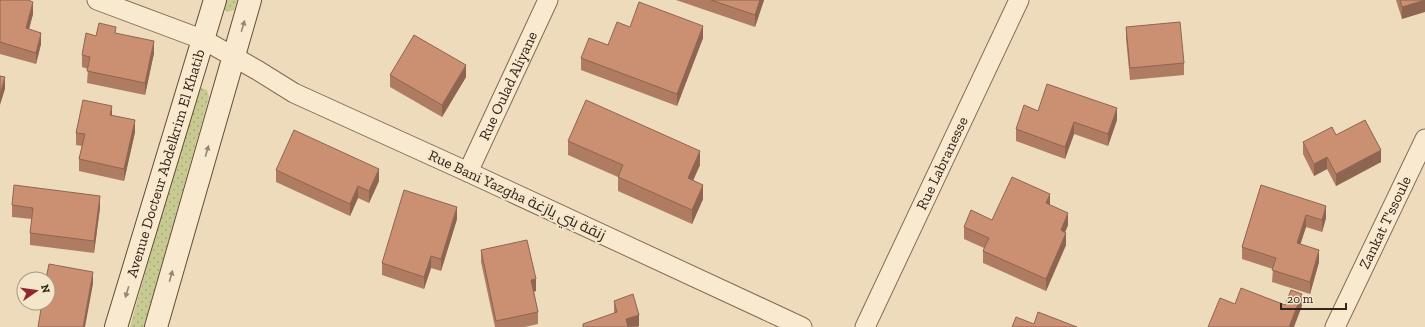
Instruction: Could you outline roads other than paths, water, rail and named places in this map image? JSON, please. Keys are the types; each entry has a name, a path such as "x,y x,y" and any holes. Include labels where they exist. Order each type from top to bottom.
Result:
{"main road":[{"name":"Avenue Docteur Abdelkrim El Khatib","path":"116,327 215,0"},
{"path":"156,327 250,0"}],"street":[{"name":"Rue Bani Yazgha زنقة بني يازغة","path":"97,0 204,40 294,93 802,327"},
{"name":"Rue Oulad Aliyane","path":"468,172 548,0"},
{"name":"Rue Labranesse","path":"865,327 1019,0"},
{"name":"Zankat T'ssoule","path":"1335,327 1425,139"}]}
